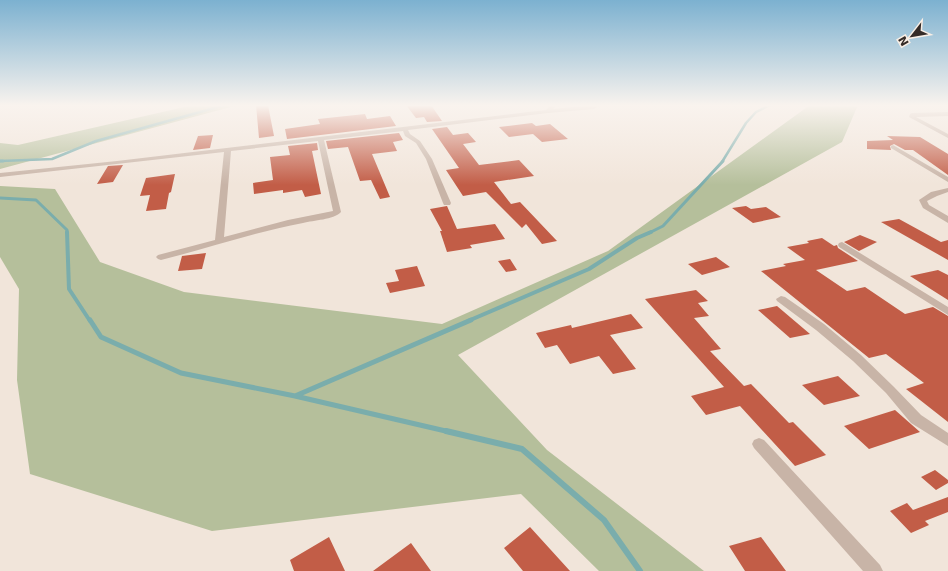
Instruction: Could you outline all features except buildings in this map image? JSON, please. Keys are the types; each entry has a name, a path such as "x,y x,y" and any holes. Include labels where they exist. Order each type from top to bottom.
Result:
{"street":[{"path":"0,174 117,163 383,132"},
{"path":"406,132 407,135 418,142 429,159 447,203"},
{"path":"161,257 288,223 330,215 337,212 321,139"},
{"path":"893,147 948,180"},
{"path":"220,242 228,150"},
{"path":"948,190 934,194 923,200 926,206 948,220"},
{"path":"842,245 948,312"},
{"path":"781,299 820,327 858,358 916,419 948,440"},
{"path":"759,444 874,571"}],"green space":[{"path":"76,132 139,132 0,169 0,143 18,145"},
{"path":"773,132 846,132 842,142 458,355 547,450 704,571 599,571 521,494 212,531 30,474 17,380 19,289 0,257 0,186 55,189 100,262 184,292 442,324 608,251"}],"waterway":[{"path":"3,161 0,161 52,159 96,141 130,132"},
{"path":"722,162 741,132"},
{"path":"651,232 663,226 723,161"},
{"path":"0,198 36,200 67,230 67,232"},
{"path":"67,232 69,289 90,321"},
{"path":"468,321 589,269 637,238 651,232"},
{"path":"90,320 101,337 181,373 295,396"},
{"path":"295,396 471,320"},
{"path":"295,396 450,432"},
{"path":"446,431 522,449 604,520 640,571"}]}
